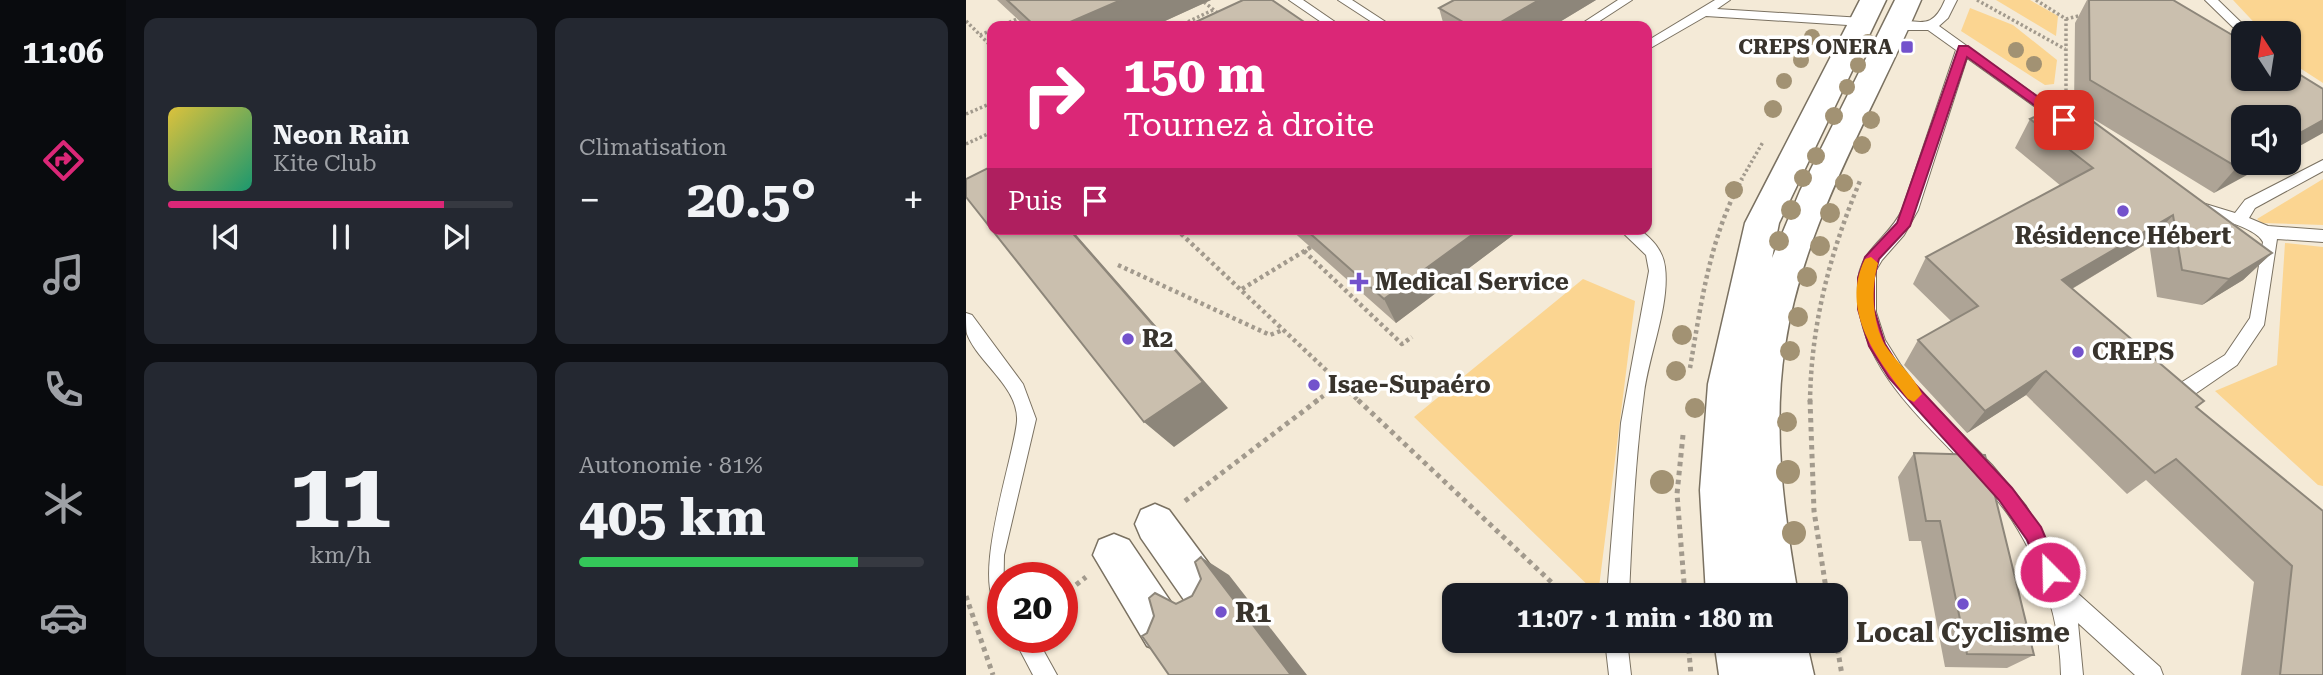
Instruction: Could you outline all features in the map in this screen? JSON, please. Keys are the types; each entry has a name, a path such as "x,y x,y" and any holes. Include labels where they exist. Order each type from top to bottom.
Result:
{"street":[{"path":"1729,583 1722,490 1728,384 1762,223 1778,188 1895,15"},
{"path":"1772,583 1762,513 1760,400 1773,312 1804,220 1895,15"},
{"path":"1156,524 1206,595"},
{"path":"1114,555 1163,630"},
{"path":"1740,653 1744,675"},
{"path":"1784,653 1789,675"}],"lane":[{"path":"1295,0 1327,21"},
{"path":"1344,0 1378,21"},
{"path":"1592,21 1626,0"},
{"path":"1652,43 1724,0"},
{"path":"1701,12 1945,18 1951,0"},
{"path":"2211,0 2233,21"},
{"path":"1895,15 1964,49 2075,128"},
{"path":"1964,49 1903,226 1872,257 1866,278 1866,309 1877,346 1894,373 2005,494 2034,534 2058,590 2073,662 2072,675"},
{"path":"2239,220 2249,204 2323,165"},
{"path":"2188,202 2209,213 2239,220 2266,232 2323,236"},
{"path":"2198,413 2178,396 2231,360 2258,320 2271,242 2266,232"},
{"path":"1619,583 1624,478 1639,365 1656,283 1656,259 1635,235"},
{"path":"966,320 1017,390 1027,419 994,562"},
{"path":"2058,590 2152,675"},
{"path":"1033,653 1046,675"},
{"path":"1617,653 1620,675"}],"path":[{"path":"1977,0 2066,50"},
{"path":"2036,0 2066,19 2093,11"},
{"path":"1204,2 1228,21"},
{"path":"1190,21 1213,10"},
{"path":"1012,21 1025,16"},
{"path":"2060,102 2066,98 2066,19"},
{"path":"966,21 987,42"},
{"path":"980,35 987,32"},
{"path":"2066,36 2075,39"},
{"path":"966,114 987,105"},
{"path":"966,144 987,134"},
{"path":"1184,235 1338,385 1552,583"},
{"path":"1242,289 1311,247"},
{"path":"1304,251 1402,344 1412,337"},
{"path":"1118,265 1270,335 1283,330"},
{"path":"1156,524 1338,385"},
{"path":"1078,583 1114,555"},
{"path":"966,596 993,675"},
{"path":"1689,653 1691,675"},
{"path":"1838,653 1842,675"}],"shaded area":[{"path":"1996,0 2030,0 2058,16 2056,36"},
{"path":"2233,0 2323,0 2323,83 2301,69 2301,21 2253,21"},
{"path":"1970,8 2013,25 2057,60 2054,84 2045,85 1961,31"},
{"path":"2323,179 2323,225 2262,223 2257,219"},
{"path":"2285,243 2323,247 2323,486 2318,485 2215,391 2277,365"},
{"path":"1583,279 1635,301 1600,583 1586,583 1414,417"}],"building":[{"path":"1007,0 1121,0 1073,21 1030,21"},
{"path":"1243,0 1272,0 1303,21 1198,21"},
{"path":"1454,0 1539,0 1503,21 1461,21 1439,8"},
{"path":"2089,0 2173,0 2231,34 2231,91 2301,91 2301,75 2323,89 2323,120 2301,132 2301,105 2231,105 2231,163 2090,80"},
{"path":"2061,105 2091,126 2091,120 2272,253 2229,279 2182,270 2173,215 2062,280 2204,401 2196,407 2323,511 2323,675 2280,675 2292,566 2176,459 2155,473 2046,371 1985,411 1918,340 1978,306 1926,257 2093,168 2030,119"},
{"name":"R2","path":"987,168 987,224 966,197 966,179"},
{"name":"R2","path":"996,235 1074,235 1203,382 1144,422"},
{"path":"1312,235 1472,235 1384,299"},
{"path":"1914,453 1985,455 2034,655 1967,654 1940,521 1926,521"},
{"name":"R1","path":"1201,557 1291,675 1169,675 1142,636 1147,633 1154,616 1149,598 1155,593 1176,604 1192,596 1201,579 1195,562"}],"slow traffic":[{"path":"1871,263 1866,278 1866,309 1877,346 1894,373 1914,394"}],"place":[{"name":"CREPS ONERA","path":"1907,47"},
{"name":"Résidence Hébert","path":"2123,211"},
{"name":"Medical Service","path":"1359,282"},
{"name":"R2","path":"1128,339"},
{"name":"CREPS","path":"2078,352"},
{"name":"Isae-Supaéro","path":"1314,385"},
{"name":"Local Cyclisme","path":"1963,604"},
{"name":"R1","path":"1221,612"}],"route":[{"path":"2050,572 2034,534 2005,494 1894,373 1877,346 1866,309 1866,278 1872,257 1903,226 1964,49 2064,120"}]}
